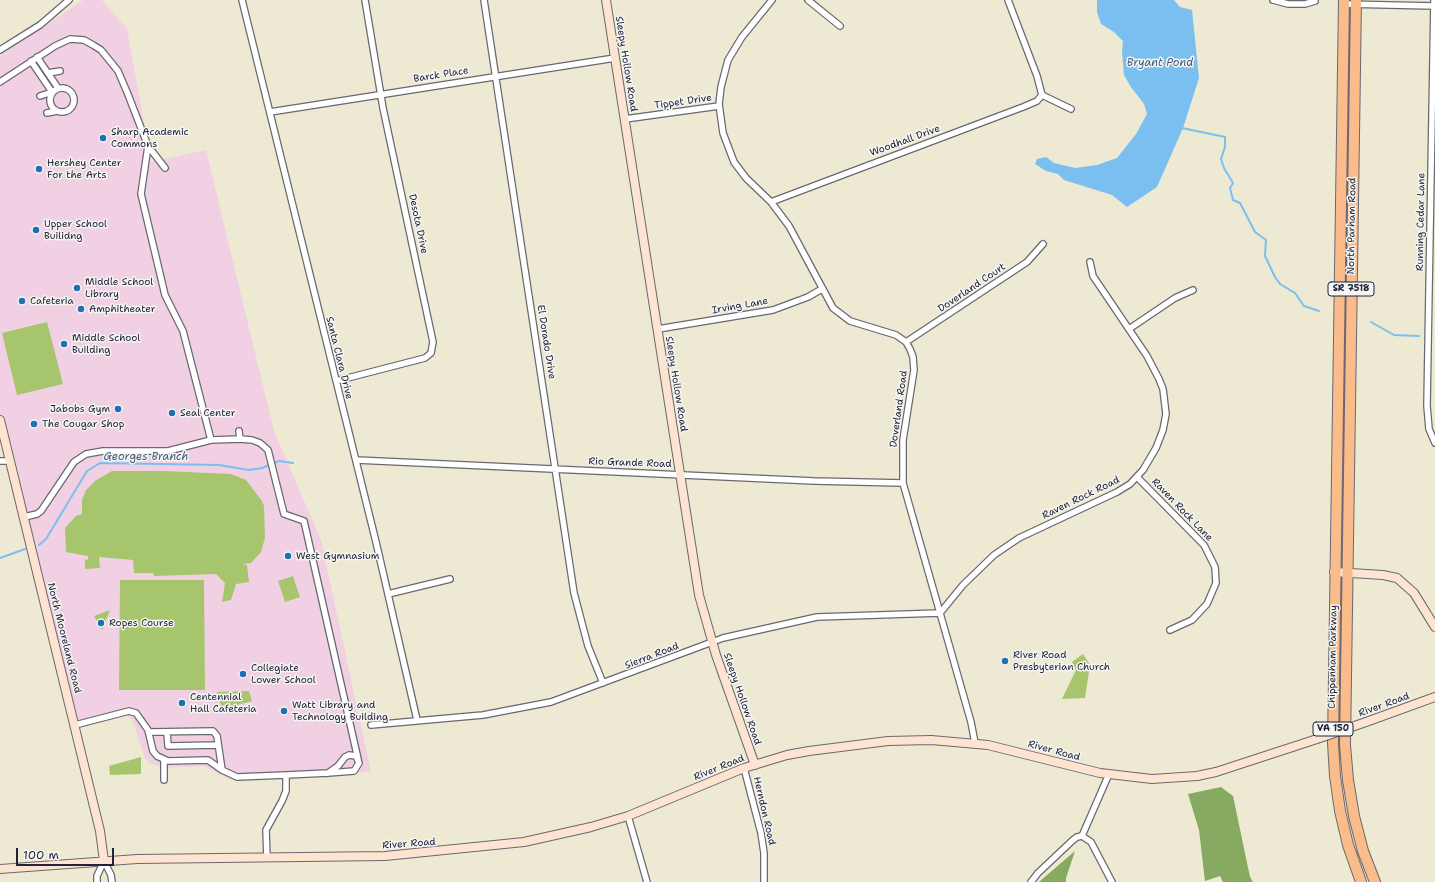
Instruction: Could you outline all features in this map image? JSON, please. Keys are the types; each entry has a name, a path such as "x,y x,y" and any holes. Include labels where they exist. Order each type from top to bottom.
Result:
{"highway":[{"name":"North Parham Road","path":"1334,572 1344,2"},
{"name":"North Parham Road","path":"1347,573 1356,2"},
{"name":"Chippenham Parkway","path":"1334,572 1332,720 1334,770 1342,822 1362,882"},
{"name":"Chippenham Parkway","path":"1347,573 1346,769 1356,828 1375,882"}],"main road":[{"name":"Sleepy Hollow Road","path":"606,0 699,595 712,642 755,765"},
{"name":"North Mooreland Road","path":"0,420 100,831 104,861"},
{"path":"1334,572 1383,574 1401,581 1414,593 1435,627"},
{"name":"River Road","path":"0,869 104,861 385,856 485,847 557,836 628,816 744,768 755,765 809,751 888,741 931,740 975,743 1025,753 1109,774 1152,779 1197,776 1242,765 1435,697"}],"street":[{"path":"0,50 40,25 69,0"},
{"name":"Santa Clara Drive","path":"242,0 356,460 417,720"},
{"name":"Desota Drive","path":"336,381 420,359 428,355 433,347 432,331 380,94 365,0"},
{"name":"El Dorado Drive","path":"484,0 579,614 588,646 603,683"},
{"path":"772,0 731,52 724,70 719,106 723,133 732,158 746,178 771,202 789,226 833,308 844,318 890,333 906,342"},
{"path":"808,0 840,26"},
{"path":"1008,0 1037,76 1042,95 1072,110"},
{"path":"1273,0 1288,4 1305,4 1315,1"},
{"path":"1344,2 1434,4"},
{"name":"Running Cedar Lane","path":"1434,4 1433,249 1427,419 1431,437 1435,443"},
{"path":"0,82 63,41 70,39 88,42 101,50 112,63 121,78 148,146 165,168"},
{"path":"38,57 58,88"},
{"name":"Barck Place","path":"270,112 615,58"},
{"path":"32,61 52,92 50,103 57,111"},
{"path":"48,73 60,71"},
{"path":"40,96 52,92 58,88 68,89 73,95 74,102 68,110 47,113"},
{"name":"Woodhall Drive","path":"771,202 1023,107 1037,101 1042,95"},
{"name":"Tippet Drive","path":"625,120 719,106"},
{"path":"148,146 141,194 165,295 183,331 210,440"},
{"name":"Doverland Court","path":"906,342 1027,262 1043,244"},
{"name":"Raven Rock Road","path":"940,613 980,567 1004,548 1036,529 1117,492 1137,477 1149,462 1160,437 1166,407 1159,379 1129,329 1093,276 1090,262"},
{"name":"Irving Lane","path":"658,328 773,310 808,297 822,289"},
{"path":"1129,329 1175,298 1192,290"},
{"name":"Doverland Road","path":"906,342 913,357 914,366 903,440 903,483 975,743"},
{"path":"223,431 224,438"},
{"path":"240,431 240,439"},
{"path":"24,517 41,511 74,462 86,454 103,451 168,451 210,440 224,438 252,440 260,443 268,450 284,514 304,521 359,763 354,771 237,777 222,770 208,760 164,760 153,751 149,732 136,713 129,711 75,725"},
{"name":"Rio Grande Road","path":"356,460 903,483"},
{"path":"0,461 10,461"},
{"name":"Raven Rock Lane","path":"1137,477 1204,545 1212,557 1216,573 1213,592 1202,610 1187,622 1170,630"},
{"path":"388,594 450,579"},
{"name":"Sierra Road","path":"371,725 483,715 533,706 566,698 712,642 778,625 817,617 940,613"},
{"path":"149,732 213,731 217,736 222,770"},
{"path":"167,732 168,746 218,745"},
{"path":"328,773 338,766 345,757 356,756 359,763"},
{"path":"164,760 164,780"},
{"name":"Herndon Road","path":"744,768 761,833 764,853 764,882"},
{"path":"1031,882 1038,873 1072,840 1082,836 1109,774"},
{"path":"267,858 266,830 286,791 286,775"},
{"path":"628,816 647,882"},
{"path":"1082,836 1091,842 1112,882"},
{"path":"97,882 97,876 104,861"},
{"path":"104,861 111,875 112,882"}],"shaded area":[{"path":"83,0 102,0 127,29 151,162 206,150 274,431 321,540 371,772 231,780 203,766 163,768 149,763 145,758 132,720 126,715 75,728 0,416 0,56"}],"green space":[{"path":"47,322 63,384 17,395 2,333"},
{"path":"112,471 164,471 231,474 246,480 262,501 264,506 265,538 261,552 251,563 242,564 247,565 249,582 236,584 231,600 222,602 225,583 216,574 154,576 153,573 134,573 133,560 99,557 100,568 85,569 85,559 88,560 88,556 66,552 65,528 76,516 82,514 82,500 86,490 95,481"},
{"path":"293,576 300,597 285,602 278,581"},
{"path":"120,580 204,580 205,690 119,690"},
{"name":"Ropes Course","path":"110,610 102,630 94,616"},
{"path":"1083,654 1090,665 1085,698 1062,699 1076,670 1072,662"},
{"path":"249,691 252,701 222,709 217,692"},
{"path":"141,757 141,774 110,775 109,766"},
{"path":"1221,787 1233,796 1250,877 1253,882 1223,882 1220,876 1205,881 1199,830 1188,794"},
{"path":"1075,851 1066,882 1039,882"}],"water":[{"name":"Bryant Pond","path":"1097,0 1174,0 1180,7 1192,10 1199,78 1183,128 1157,187 1127,207 1112,195 1064,180 1058,174 1046,171 1035,164 1037,159 1046,157 1054,163 1075,168 1097,165 1117,158 1136,134 1147,114 1144,104 1124,75 1122,51 1123,41 1114,32 1101,24 1097,12"}],"waterway":[{"path":"1182,128 1225,137 1225,147 1221,159 1224,168 1233,183 1230,188 1233,200 1240,203 1255,232 1266,240 1265,256 1280,284 1295,293 1304,306 1319,311"},
{"path":"1371,322 1394,335 1419,336"},
{"name":"Georges Branch","path":"39,545 46,539 87,471 100,463 219,465 249,470 262,468 279,461 293,463"},
{"name":"Georges Branch","path":"0,558 25,549"}],"place":[{"name":"Sharp Academic Commons","path":"103,138"},
{"name":"Hershey Center For the Arts","path":"39,169"},
{"name":"Upper School Builidng","path":"36,230"},
{"name":"Middle School Library","path":"77,288"},
{"name":"Cafeteria","path":"22,301"},
{"name":"Amphitheater","path":"81,309"},
{"name":"Middle School Building","path":"64,344"},
{"name":"Jabobs Gym","path":"118,409"},
{"name":"Seal Center","path":"172,413"},
{"name":"The Cougar Shop","path":"34,424"},
{"name":"West Gymnasium","path":"288,556"},
{"name":"Ropes Course","path":"101,623"},
{"name":"River Road Presbyterian Church","path":"1005,661"},
{"name":"Collegiate Lower School","path":"243,674"},
{"name":"Centennial Hall Cafeteria","path":"182,703"},
{"name":"Watt Library and Technology Building","path":"284,711"}]}
